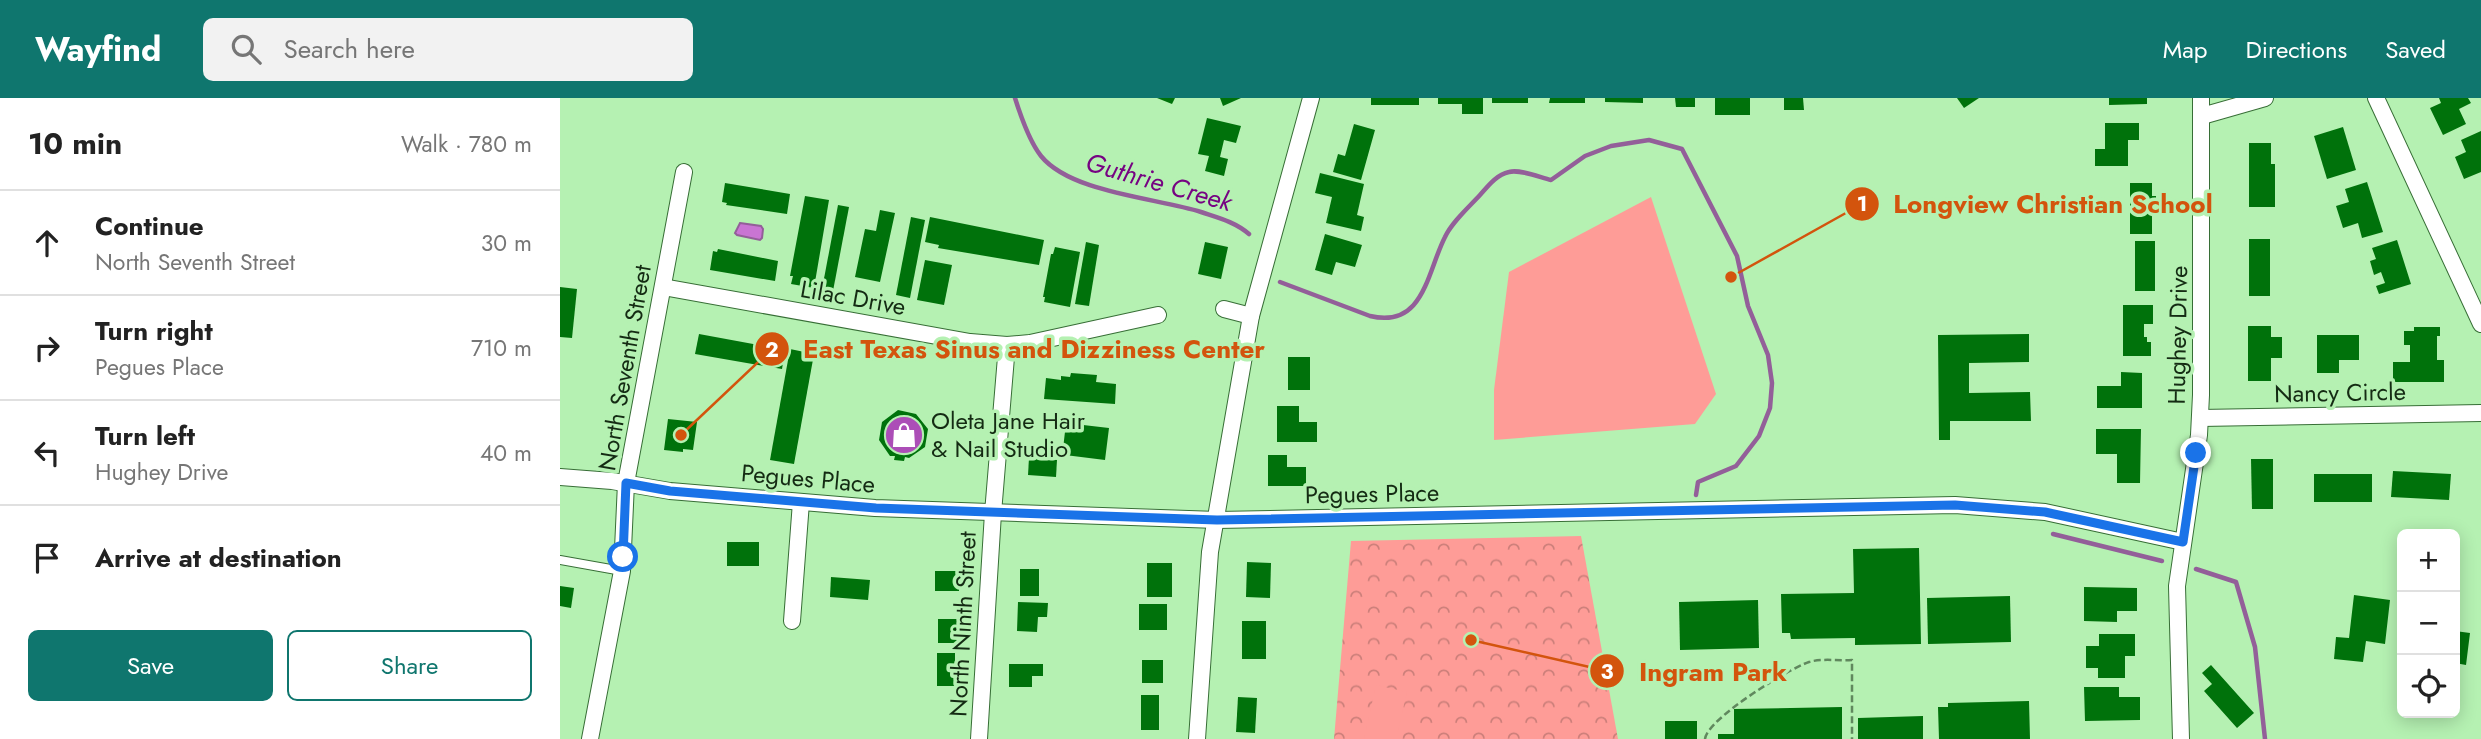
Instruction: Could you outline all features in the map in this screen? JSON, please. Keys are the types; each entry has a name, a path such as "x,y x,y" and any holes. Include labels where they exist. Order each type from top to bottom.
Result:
{"street":[{"path":"1197,739 1210,552 1251,316 1311,98"},
{"name":"Hughey Drive","path":"2180,739 2177,594 2200,418 2201,98"},
{"path":"2202,116 2265,98"},
{"path":"2376,98 2481,324"},
{"name":"North Seventh Street","path":"590,739 622,571 626,483 684,172"},
{"name":"Lilac Drive","path":"663,287 970,342 1007,345 1030,344 1158,314"},
{"path":"1224,309 1251,316"},
{"name":"North Ninth Street","path":"979,739 1007,345"},
{"name":"Nancy Circle","path":"2200,418 2481,413"},
{"name":"Pegues Place","path":"560,477 626,483 670,491 876,508 1217,520 1944,504 2045,512 2183,542"},
{"path":"792,621 801,502"}],"lane":[{"path":"560,560 622,571"}],"path":[{"path":"1705,739 1711,726 1741,701 1800,666 1815,661 1852,660 1852,739"}],"green space":[{"path":"1651,197 1716,394 1695,424 1494,440 1494,390 1509,272"},
{"path":"1581,536 1618,739 1334,739 1351,541"},
{"path":"1376,685 1407,692 1396,739 1364,739"}],"shaded area":[{"path":"740,223 761,226 762,238 760,240 737,235 735,233"}],"building":[{"path":"1157,98 1175,98 1172,104"},
{"path":"1220,98 1241,98 1223,106"},
{"path":"1371,98 1419,98 1419,105 1371,105"},
{"path":"1438,98 1483,98 1483,114 1462,114 1462,104 1438,104"},
{"path":"1492,98 1528,98 1528,103 1492,103"},
{"path":"1550,98 1585,98 1585,103 1549,103"},
{"path":"1605,98 1643,98 1643,103 1605,102"},
{"path":"1675,98 1695,98 1695,107 1676,107"},
{"path":"1715,98 1750,98 1750,115 1715,115"},
{"path":"1784,98 1803,98 1804,110 1784,110"},
{"path":"1957,98 1979,98 1964,108"},
{"path":"2109,98 2147,98 2147,104 2109,105"},
{"path":"2439,98 2468,98 2471,103 2459,109 2466,124 2443,135 2430,108 2441,103"},
{"path":"1207,118 1241,126 1236,143 1224,140 1220,157 1228,159 1224,176 1205,171 1209,156 1198,154"},
{"path":"2105,123 2139,123 2139,140 2128,140 2128,166 2095,166 2095,149 2105,149"},
{"path":"1354,124 1375,130 1361,180 1333,172 1338,154 1345,156"},
{"path":"2343,127 2356,170 2327,179 2314,136"},
{"path":"2481,131 2481,172 2464,179 2455,157 2466,152 2461,140"},
{"path":"2249,143 2271,143 2271,164 2275,164 2275,207 2249,207"},
{"path":"1320,173 1364,184 1357,215 1364,217 1361,231 1326,223 1332,197 1315,193"},
{"path":"2367,182 2383,232 2362,238 2358,223 2343,228 2336,206 2349,202 2345,189"},
{"path":"725,183 790,194 787,214 726,205 727,203 722,202"},
{"path":"2130,183 2152,183 2156,209 2152,209 2152,234 2130,234"},
{"path":"805,196 829,200 814,288 791,284 793,276 790,276"},
{"path":"838,205 849,207 833,291 822,289"},
{"path":"880,210 895,213 880,282 855,277 865,229 876,231"},
{"path":"911,217 925,220 910,298 896,295"},
{"path":"930,217 1044,240 1039,265 938,248 939,245 925,242"},
{"path":"1325,234 1362,245 1355,267 1336,262 1332,275 1315,270"},
{"path":"2249,239 2270,239 2270,296 2249,296"},
{"path":"2397,240 2411,284 2379,294 2376,286 2385,283 2381,272 2374,275 2370,261 2376,259 2372,248"},
{"path":"2135,241 2155,241 2155,291 2135,291"},
{"path":"1086,242 1099,245 1089,306 1075,304"},
{"path":"1205,242 1228,247 1221,279 1198,274"},
{"path":"1055,247 1080,252 1070,307 1044,302 1051,254"},
{"path":"718,249 778,261 775,281 710,270 713,251 717,252"},
{"path":"925,260 952,265 944,305 917,300"},
{"path":"560,287 577,289 572,338 560,337"},
{"path":"2123,305 2153,305 2153,324 2144,324 2144,337 2147,337 2147,342 2151,342 2151,356 2123,356"},
{"path":"2248,326 2271,326 2271,337 2282,337 2282,358 2271,358 2271,381 2248,381"},
{"path":"2414,327 2440,327 2440,336 2437,336 2437,360 2444,360 2444,382 2393,382 2393,362 2410,362 2410,345 2404,345 2404,331 2414,331"},
{"path":"699,334 785,350 782,369 695,354"},
{"path":"2029,334 2029,362 1969,363 1969,393 2030,392 2031,421 1950,421 1950,440 1939,440 1938,335"},
{"path":"2317,335 2359,335 2359,360 2339,360 2339,373 2317,373"},
{"path":"790,349 814,354 794,464 770,460"},
{"path":"1288,357 1310,357 1310,390 1288,390"},
{"path":"2121,372 2142,373 2142,408 2097,408 2097,386 2121,386"},
{"path":"1071,373 1097,375 1096,382 1116,384 1115,404 1044,399 1046,378 1061,380 1061,376 1070,377"},
{"path":"1277,406 1299,406 1299,422 1317,422 1317,442 1277,442"},
{"name":"Oleta Jane Hair & Nail Studio","path":"898,410 916,414 928,429 925,447 909,458 905,457 904,461 894,460 895,456 890,456 879,440 882,422"},
{"path":"668,419 697,422 693,450 664,450"},
{"path":"1066,423 1109,428 1105,460 1065,455 1063,449"},
{"path":"2096,429 2141,429 2140,483 2117,483 2117,454 2096,454"},
{"path":"1268,455 1287,455 1287,467 1306,467 1306,486 1268,486"},
{"path":"1029,458 1057,460 1056,477 1028,475"},
{"path":"2251,459 2273,459 2273,509 2252,509"},
{"path":"2393,471 2451,474 2449,500 2391,497"},
{"path":"2314,474 2372,474 2372,502 2314,502"},
{"path":"727,542 759,542 759,566 727,566"},
{"path":"1919,548 1921,644 1855,645 1855,638 1791,639 1790,633 1782,633 1781,594 1854,593 1853,549"},
{"path":"1247,562 1271,563 1270,598 1246,597"},
{"path":"1147,563 1172,563 1172,597 1147,597"},
{"path":"1020,569 1039,569 1039,596 1020,596"},
{"path":"935,571 959,571 959,591 935,591"},
{"path":"831,577 870,580 868,600 830,597"},
{"path":"560,586 574,588 571,608 560,606"},
{"path":"2084,587 2137,588 2137,611 2117,611 2117,622 2084,621"},
{"path":"2354,595 2390,600 2385,644 2366,641 2363,662 2334,659 2336,637 2349,638"},
{"path":"2010,596 2011,642 1928,644 1927,598"},
{"path":"1758,600 1759,648 1680,650 1679,602"},
{"path":"1018,602 1048,603 1047,617 1038,617 1037,632 1017,631"},
{"path":"1139,604 1167,604 1167,630 1139,630"},
{"path":"938,619 958,619 958,643 938,643"},
{"path":"1242,621 1266,621 1266,659 1242,659"},
{"path":"2460,632 2470,633 2466,665 2460,664"},
{"path":"2099,634 2135,634 2135,656 2125,656 2125,678 2098,678 2098,668 2086,668 2086,646 2099,646"},
{"path":"937,653 955,653 955,686 937,686"},
{"path":"1142,660 1163,660 1163,683 1142,683"},
{"path":"1009,664 1043,664 1043,676 1032,676 1032,687 1009,687"},
{"path":"2211,665 2254,713 2237,728 2204,691 2212,684 2202,673"},
{"path":"2084,687 2119,687 2119,697 2140,697 2140,720 2085,721"},
{"path":"1141,695 1159,695 1159,730 1141,730"},
{"path":"1238,697 1257,698 1255,733 1236,732"},
{"path":"2029,701 2030,739 1939,739 1938,707 1948,707 1948,703"},
{"path":"1842,707 1842,739 1718,739 1718,734 1734,734 1734,709"},
{"path":"1923,716 1923,739 1858,739 1858,718"},
{"path":"1665,721 1697,721 1697,739 1665,739"}],"waterway":[{"name":"Guthrie Creek","path":"1015,98 1023,121 1041,156 1072,178 1116,193 1214,216 1249,234"},
{"path":"1280,282 1370,316 1388,318 1402,314 1413,306 1421,294 1452,226 1500,176 1519,172 1551,180 1585,156 1611,146 1649,140 1682,149 1737,256 1748,306 1768,355 1772,383 1770,408 1759,436 1736,466 1698,482 1696,495"},
{"path":"2053,534 2162,561"},
{"path":"2196,569 2236,582 2255,647 2265,739"}],"place":[{"name":"Longview Christian School","path":"1731,277"},
{"name":"East Texas Sinus and Dizziness Center","path":"681,435"},
{"name":"Oleta Jane Hair & Nail Studio","path":"904,435"},
{"name":"Ingram Park","path":"1471,640"}],"route":[{"path":"623,557 626,483 670,491 876,508 1217,520 1955,505 2045,512 2183,542 2196,453"}]}
